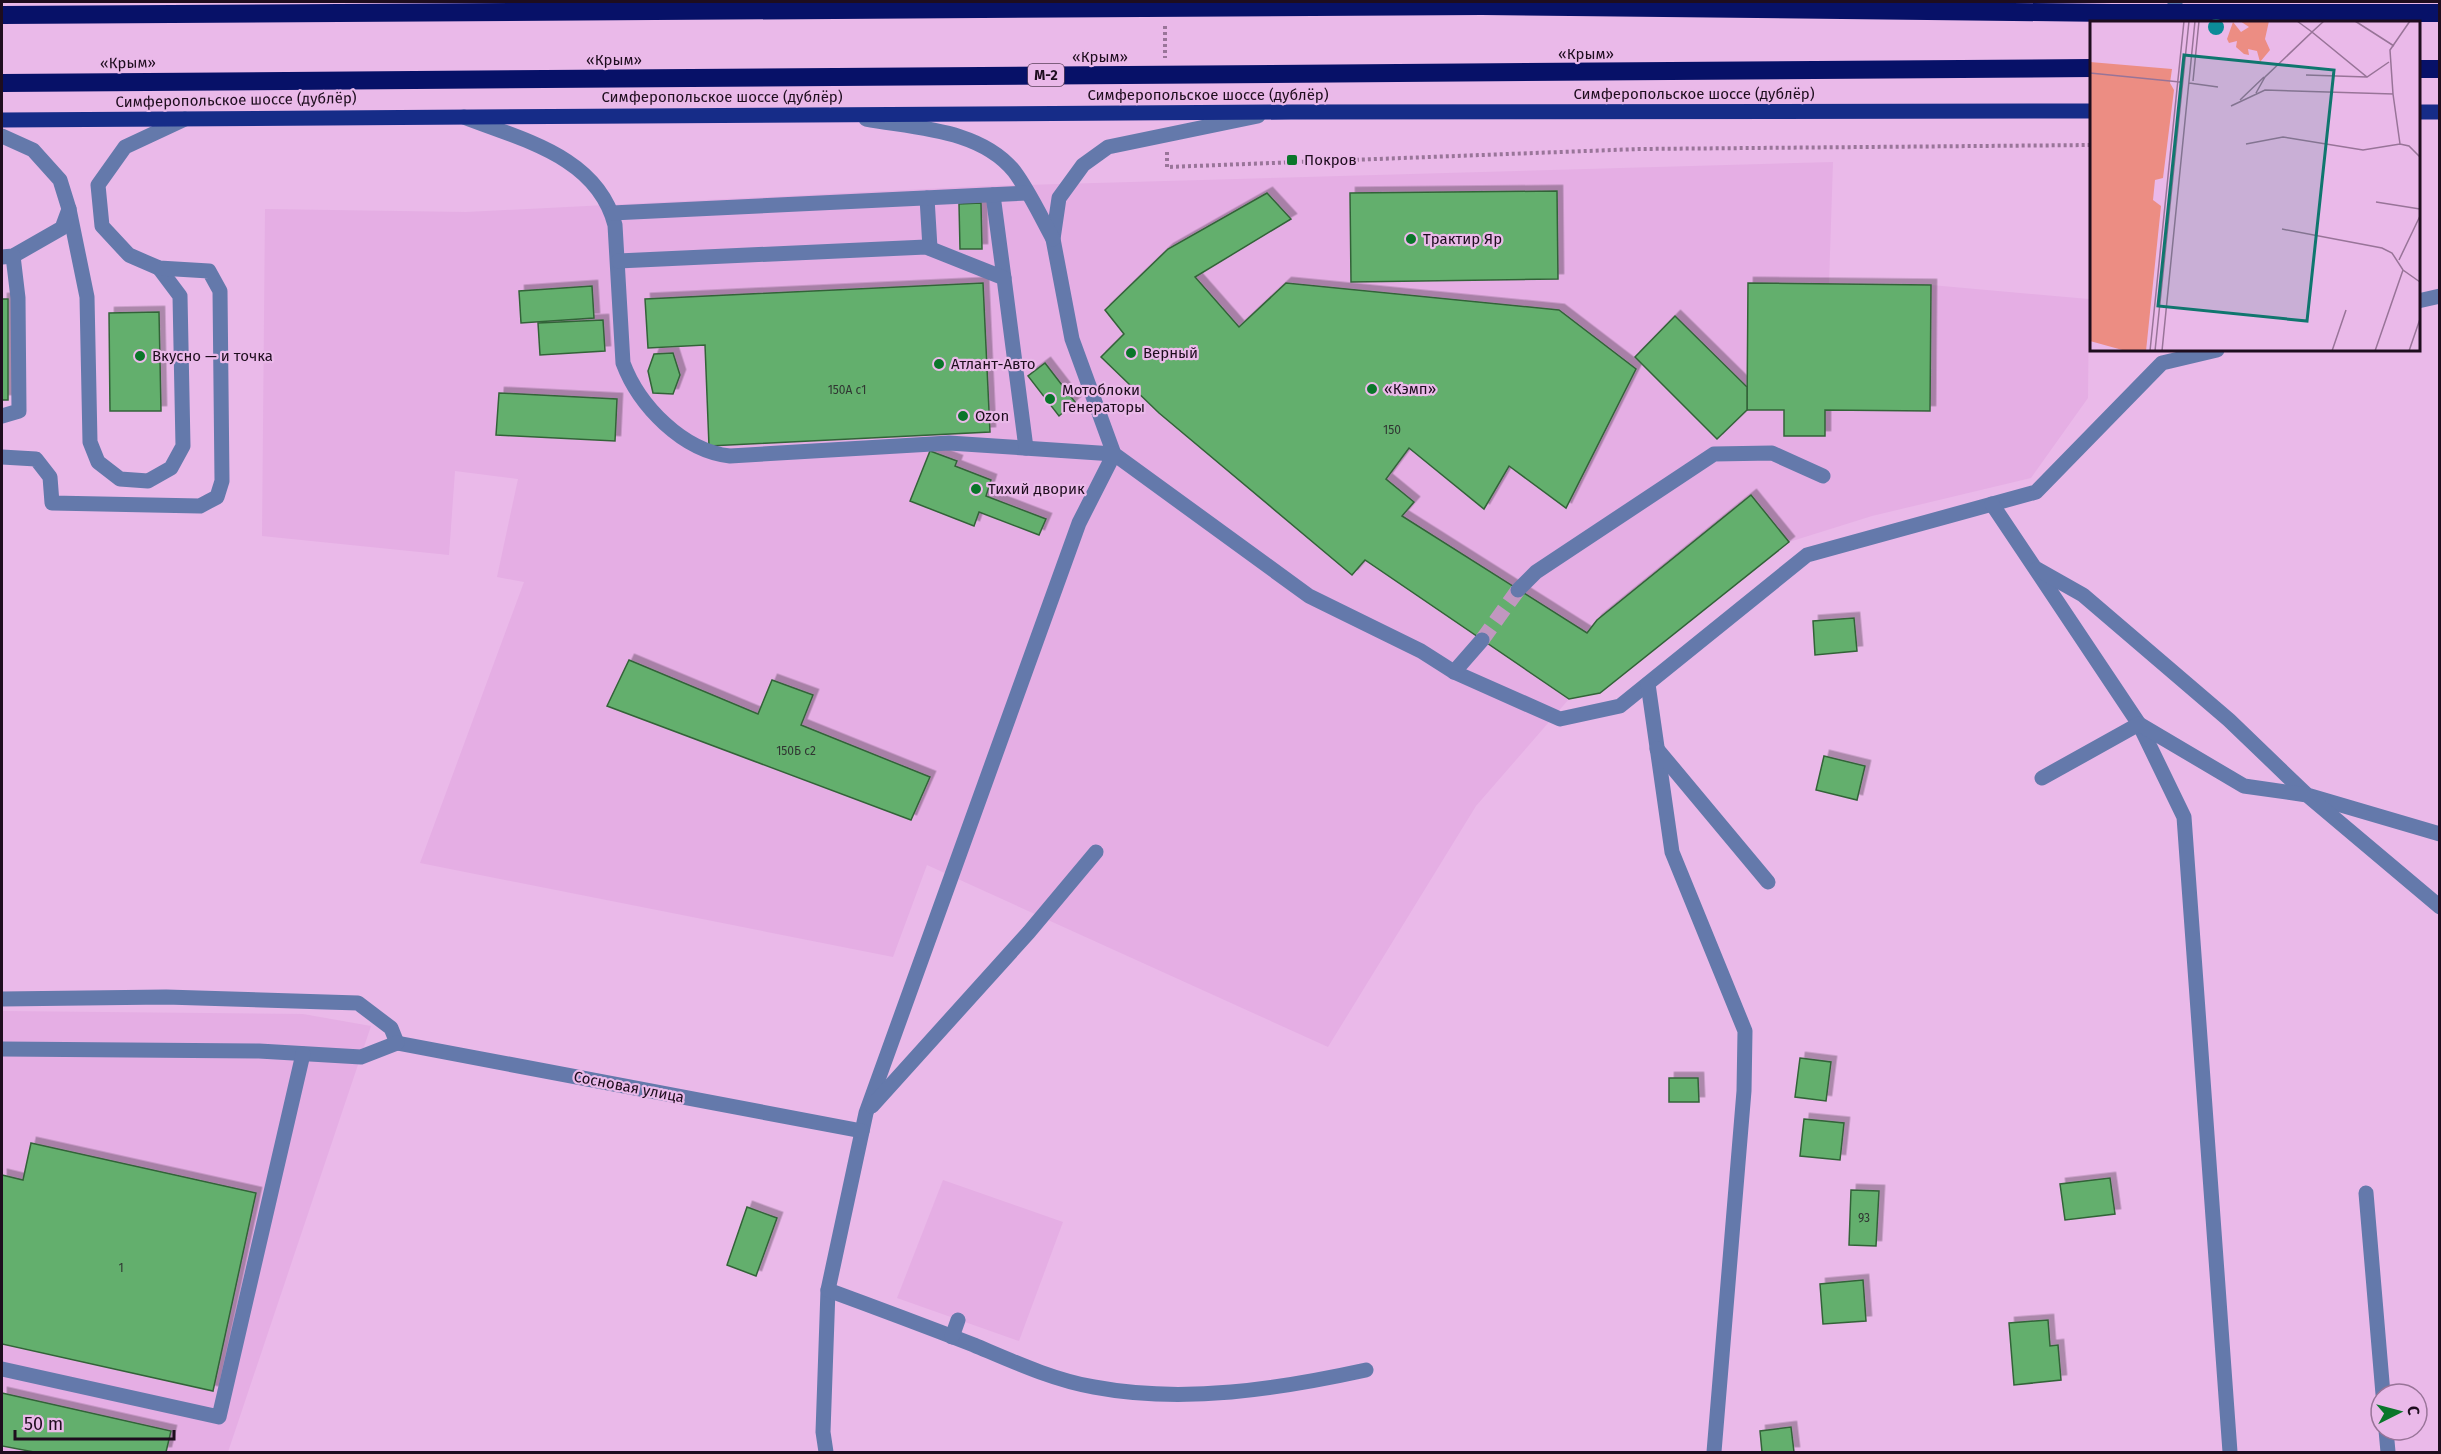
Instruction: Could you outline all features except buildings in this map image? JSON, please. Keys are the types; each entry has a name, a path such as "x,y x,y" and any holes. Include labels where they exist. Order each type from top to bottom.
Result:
{"highway":[{"path":"2,15 1470,6 2250,14 2439,12"},
{"name":"«Крым»","path":"2,83 2090,68"},
{"path":"2420,69 2439,69"}],"main road":[{"name":"Симферопольское шоссе (дублёр)","path":"2,120 1275,112 2090,111"},
{"path":"2420,112 2439,112"}],"street":[{"path":"2175,2 2175,21"},
{"path":"826,1452 824,1432 828,1290 866,1113 1079,524 1114,454 1072,339 1053,239 1059,198 1083,165 1108,147 1275,112"},
{"path":"845,114 965,138 1002,160 1014,172 1053,239"},
{"path":"463,117 562,157 588,177 612,213 618,261 623,363 629,378 652,411 703,450 730,456 939,443 1114,454 1309,596 1421,651 1454,672 1560,719 1620,706 1807,555 2036,492 2164,356 2208,351"},
{"path":"2,457 36,459 50,477 52,503 200,506 217,496 222,481 220,291 209,271 159,268 129,255 102,226 98,185 125,147 185,119"},
{"path":"2,136 33,150 60,180 69,209 87,297 90,442 98,462 120,479 148,482 171,468 183,446 180,296 159,268"},
{"path":"612,213 1027,194"},
{"path":"993,195 1026,448"},
{"path":"927,198 930,248"},
{"path":"2,416 19,411 18,298 7,256 62,228 69,209"},
{"path":"618,261 930,248 1004,278"},
{"path":"2420,301 2439,296"},
{"path":"1518,590 1536,572 1714,454 1772,453 1823,476"},
{"path":"1992,504 2139,724 2184,817 2230,1452"},
{"path":"2034,567 2083,596 2229,720 2307,795 2439,907"},
{"path":"1454,672 1482,640"},
{"path":"1648,684 1672,852 1745,1031 1744,1091 1714,1452"},
{"path":"2042,778 2139,724"},
{"path":"2139,724 2244,786 2307,795 2439,834"},
{"path":"1657,748 1768,882"},
{"path":"866,1113 1029,932 1096,852"},
{"path":"2,999 166,997 358,1003 391,1028 397,1043 361,1057 259,1051 2,1049"},
{"name":"Сосновая улица","path":"397,1043 862,1131"},
{"path":"2,1369 219,1417 303,1053"},
{"path":"2366,1193 2382,1382"},
{"path":"828,1290 1033,1369 1094,1388 1163,1393 1240,1391 1302,1384 1366,1370"},
{"path":"952,1337 958,1320"}],"path":[{"path":"1167,167 1244,166 1639,149 2090,145"}],"shaded area":[{"path":"1833,162 1829,284 1931,285 2089,299 2088,398 2031,478 1872,516 1789,542 1600,693 1569,699 1476,806 1328,1047 927,865 893,957 420,863 524,582 497,577 518,479 455,471 449,555 262,536 265,209 466,212 986,186"},
{"path":"2,1011 303,1014 371,1026 228,1452 2,1452"},
{"path":"943,1180 1063,1222 1019,1341 897,1298"}],"tunnel":[{"path":"1482,640 1518,590"}],"place":[{"name":"Покров","path":"1292,160"},
{"name":"Трактир Яр","path":"1411,239"},
{"name":"Верный","path":"1131,353"},
{"name":"Вкусно — и точка","path":"140,356"},
{"name":"Атлант-Авто","path":"939,364"},
{"name":"«Кэмп»","path":"1372,389"},
{"name":"Мотоблоки Генераторы","path":"1050,399"},
{"name":"Ozon","path":"963,416"},
{"name":"Тихий дворик","path":"976,489"}]}
